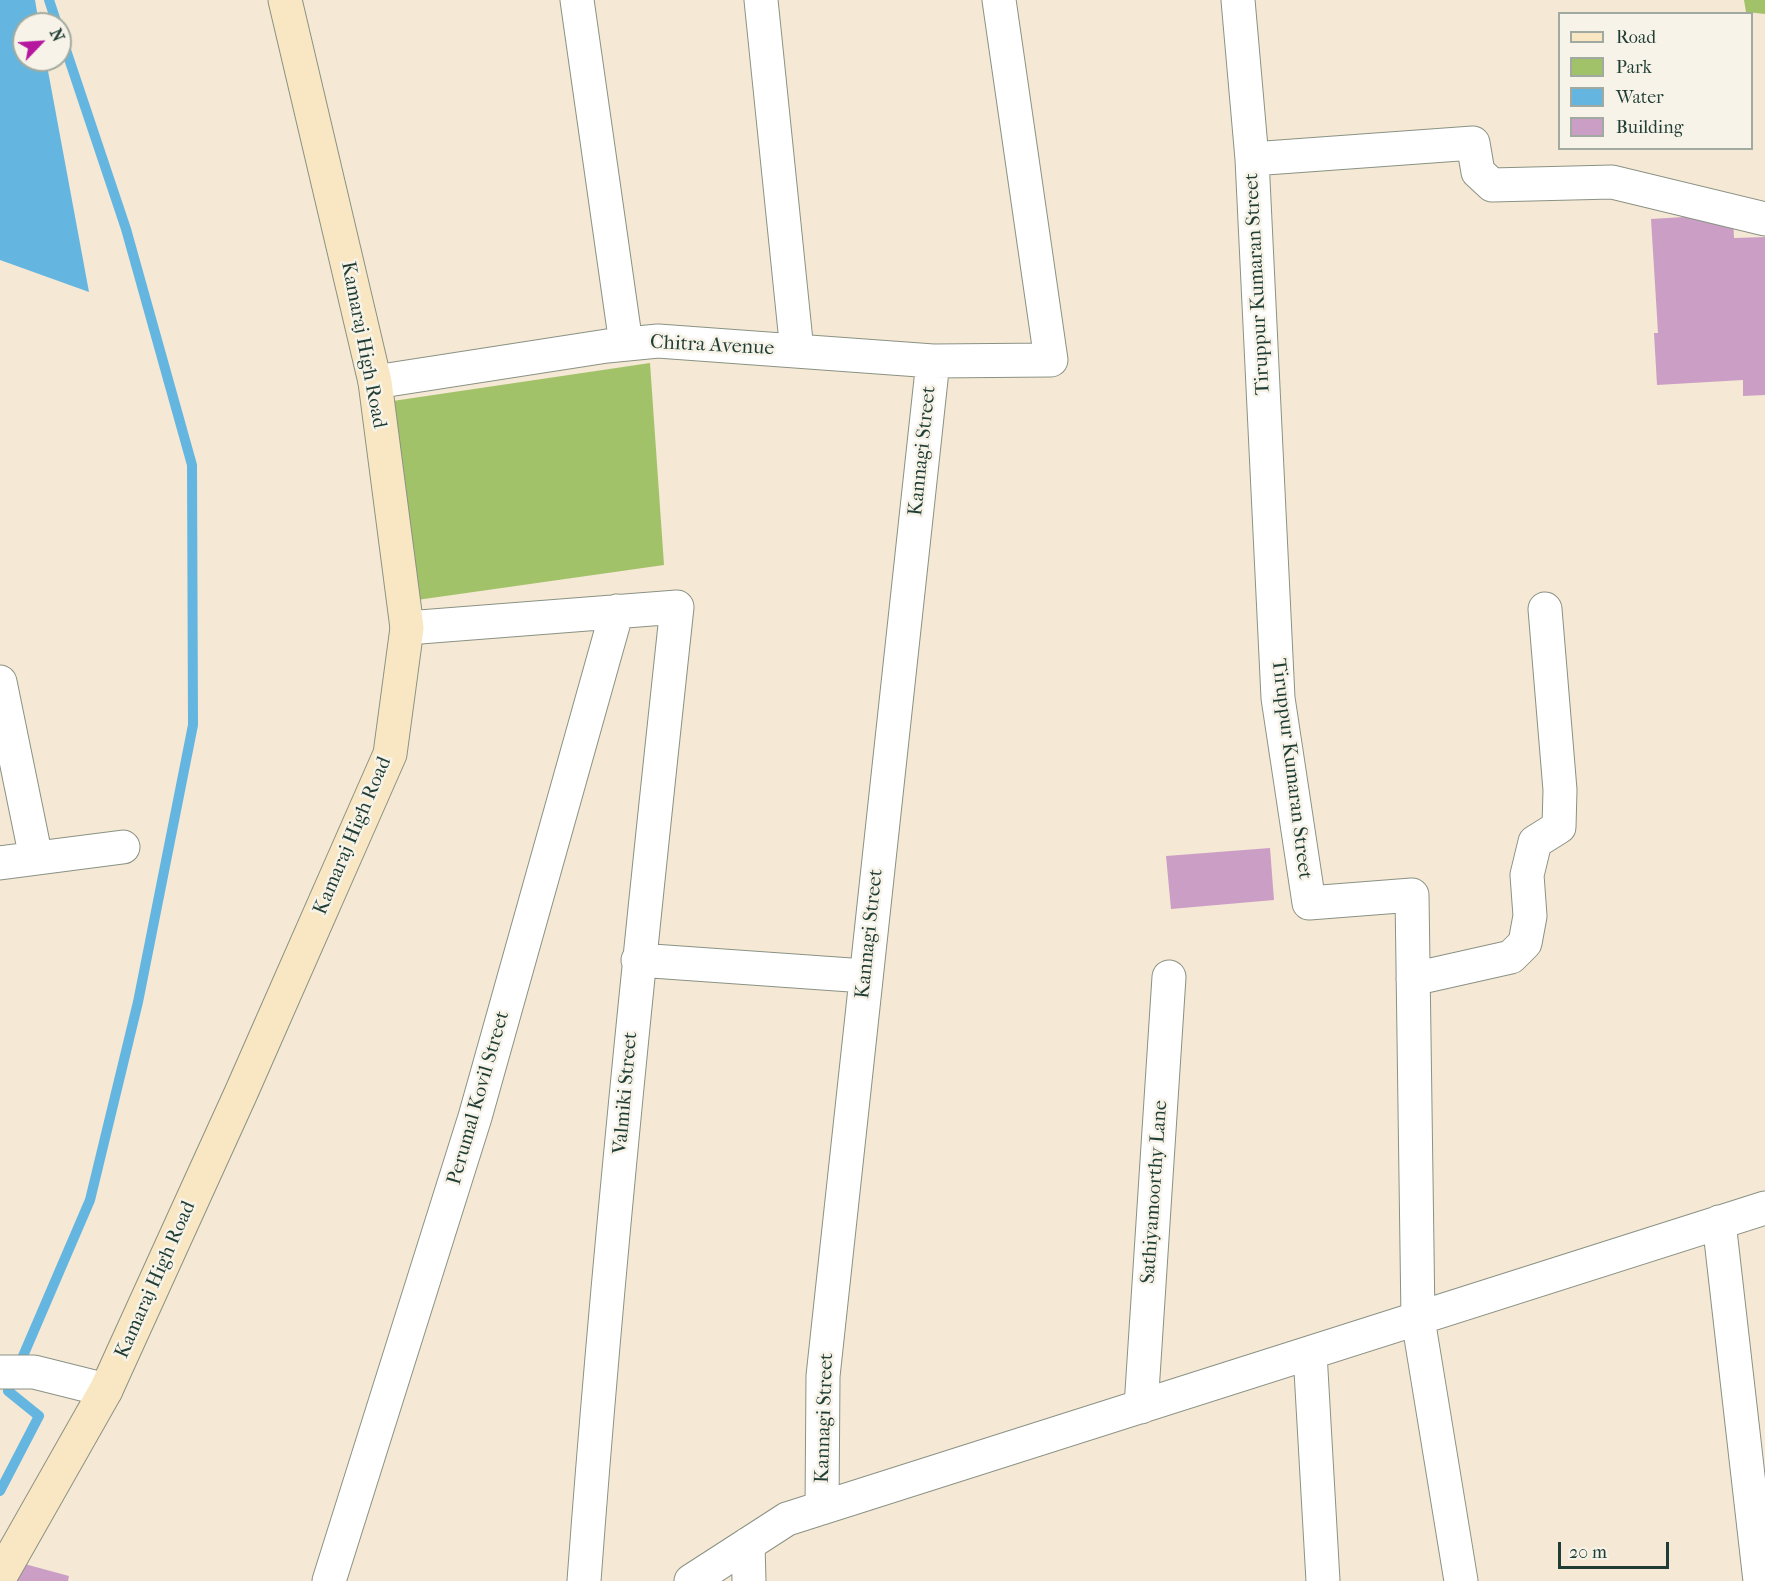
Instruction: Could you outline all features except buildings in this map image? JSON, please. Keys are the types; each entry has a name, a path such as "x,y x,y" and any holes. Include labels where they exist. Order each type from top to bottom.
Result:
{"street":[{"name":"Kamaraj High Road","path":"0,1577 106,1390 241,1093 390,754 407,628 375,382 285,0"},
{"path":"577,0 626,344"},
{"path":"760,0 796,351"},
{"name":"Chitra Avenue","path":"375,382 658,341 933,361 1051,360 999,0"},
{"name":"Tiruppur Kumaran Street","path":"1238,0 1252,159 1278,698 1309,903 1412,895 1418,1319 1461,1581"},
{"path":"1252,159 1473,143 1478,172 1492,185 1612,182 1765,219"},
{"name":"Kannagi Street","path":"822,1508 823,1376 933,361"},
{"name":"Valmiki Street","path":"584,1581 597,1406 638,960 677,607 617,611"},
{"path":"1413,979 1511,957 1525,943 1530,916 1527,875 1535,843 1558,827 1560,790 1545,609"},
{"path":"407,628 617,611"},
{"name":"Perumal Kovil Street","path":"329,1581 475,1117 617,611"},
{"path":"0,682 36,858"},
{"path":"0,863 123,847"},
{"path":"638,960 865,976"},
{"name":"Sathiyamoorthy Lane","path":"1141,1407 1169,977"},
{"path":"691,1581 787,1519 1765,1208"},
{"path":"1719,1222 1760,1581"},
{"path":"1310,1353 1323,1581"},
{"path":"0,1372 34,1372 106,1390"},
{"path":"748,1544 749,1581"}],"green space":[{"path":"1744,0 1765,0 1765,14 1746,12"},
{"path":"650,363 664,565 417,600 386,402"}],"water":[{"path":"0,0 35,0 37,12 12,12 12,72 48,72 89,292 0,260"}],"waterway":[{"path":"49,0 53,12"},
{"path":"0,1491 39,1416 8,1391 90,1200 138,1002 193,725 192,465 126,229 72,68"}]}
